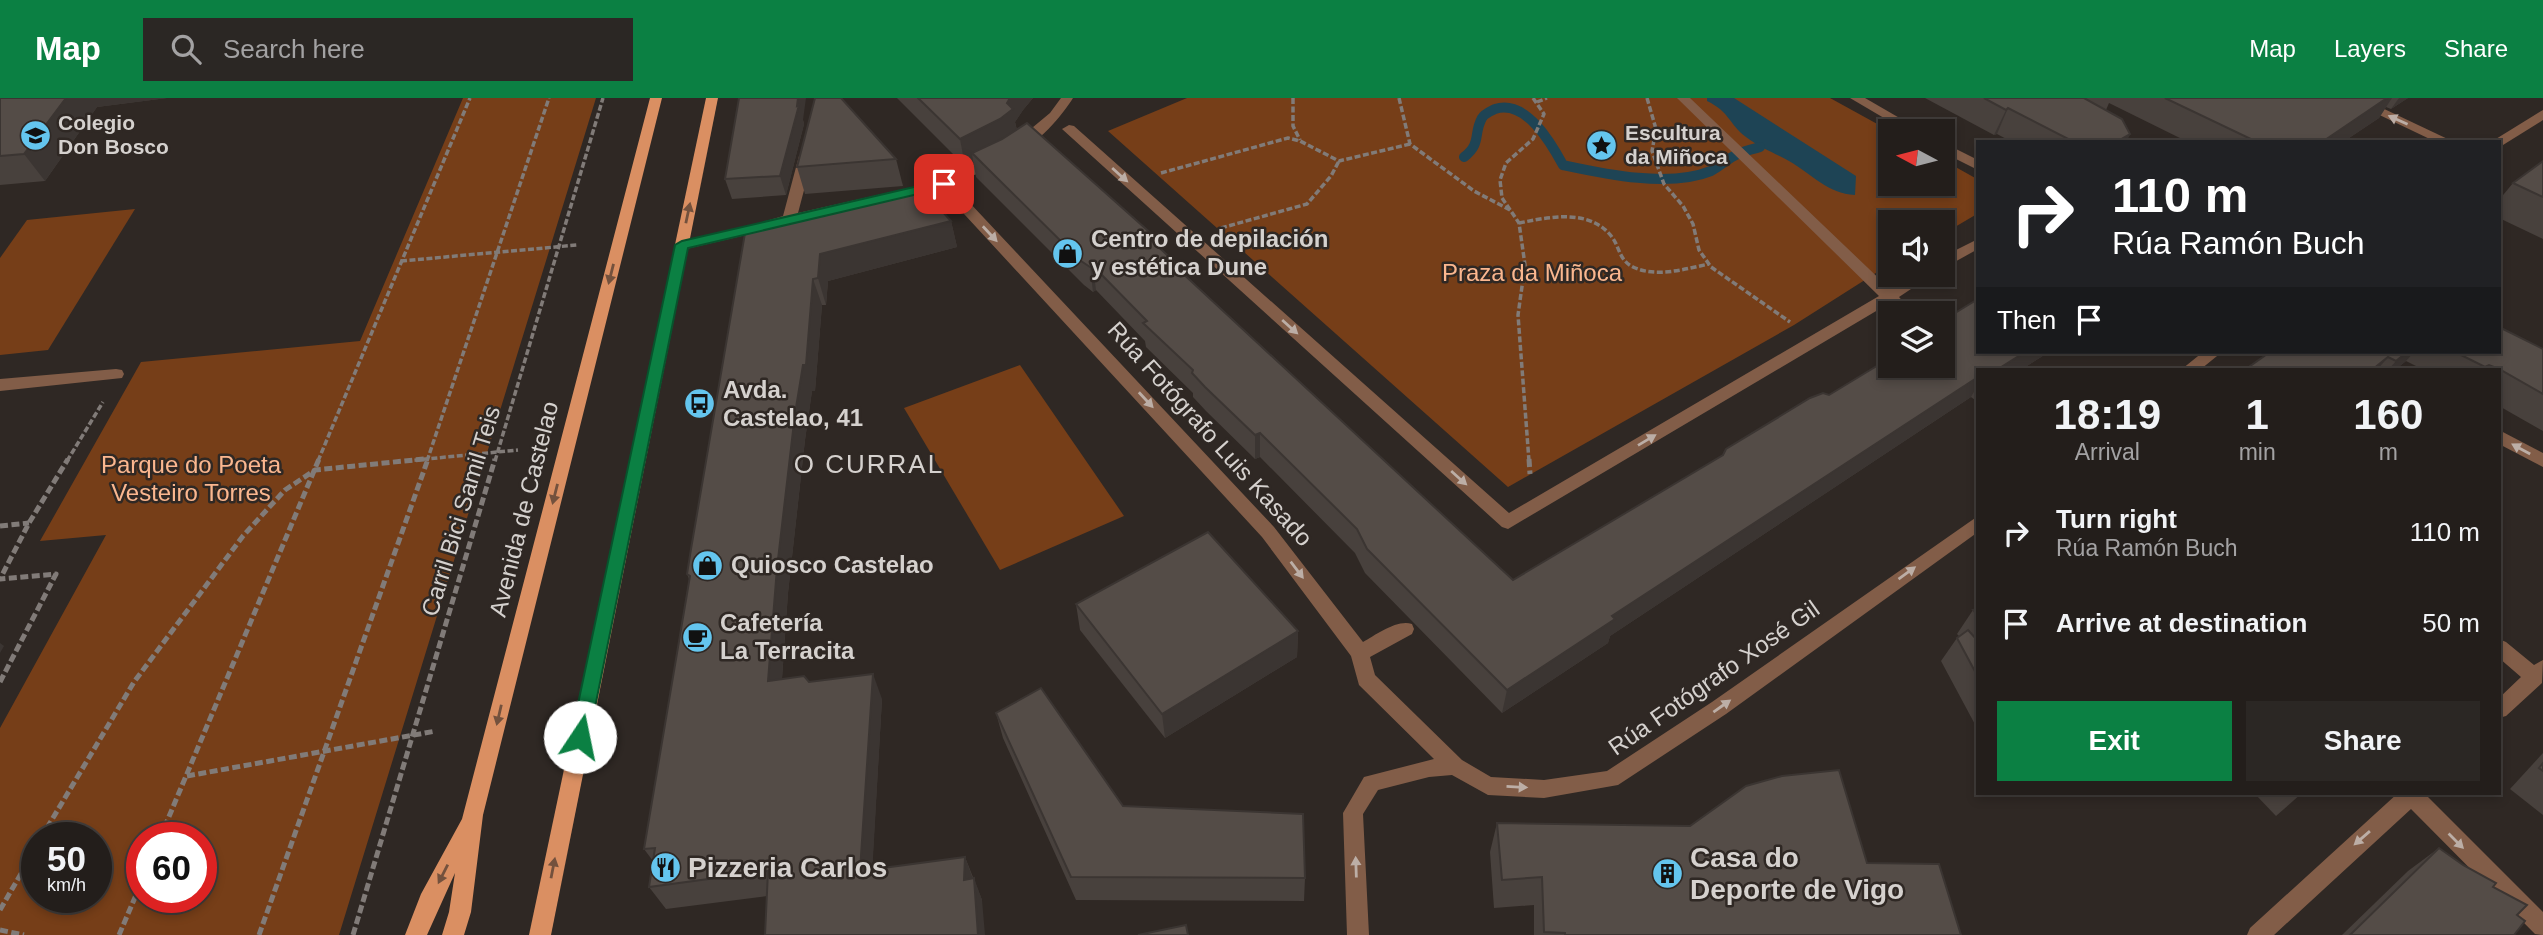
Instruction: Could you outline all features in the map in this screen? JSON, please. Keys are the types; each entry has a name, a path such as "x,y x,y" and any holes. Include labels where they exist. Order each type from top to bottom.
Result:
{"main road":[{"name":"Avenida de Castelao","path":"453,935 460,912 474,815 656,98"},
{"path":"540,935 712,98"},
{"path":"416,935 429,901 474,815"}],"street":[{"path":"682,245 944,184 1001,158 1024,143 1055,116 1067,98"},
{"path":"1683,98 1893,301"},
{"path":"1856,98 1894,119"},
{"path":"2350,98 2443,140"},
{"path":"2501,140 2543,114"},
{"path":"1069,129 1508,522 1905,287"},
{"path":"789,219 810,142"},
{"path":"1955,153 1976,165"},
{"name":"Rúa Fotógrafo Luis Kasado","path":"944,184 1268,532 1360,653 1366,679 1455,766"},
{"path":"1955,256 1976,244"},
{"path":"2191,368 2211,354"},
{"path":"0,385 116,374"},
{"path":"2501,437 2543,461"},
{"name":"Rúa Fotógrafo Xosé Gil","path":"1455,766 1488,786 1544,789 1611,779 1719,708 1976,523"},
{"path":"1360,653 1405,629"},
{"path":"2501,648 2539,673 2501,708"},
{"path":"1358,935 1353,813 1371,783 1429,768 1455,766"},
{"path":"2258,935 2410,795"},
{"path":"2412,795 2543,927"}],"path":[{"path":"167,822 470,98"},
{"path":"259,935 321,754 428,459 549,98"},
{"name":"Carril Bici Samil Teis","path":"353,935 603,98"},
{"path":"1293,98 1293,126 1300,141"},
{"path":"1399,98 1410,144 1474,191 1511,211"},
{"path":"1530,475 1518,315 1525,265 1520,223 1502,198 1500,180 1506,163 1533,139 1543,121 1544,114 1533,98"},
{"path":"1537,102 1547,98"},
{"path":"1647,98 1646,104 1656,129 1652,151 1664,184 1683,206 1693,224 1699,250 1709,264 1794,325"},
{"path":"1158,174 1288,138 1300,141 1339,161 1410,144"},
{"path":"1218,229 1307,204 1331,176 1339,161"},
{"path":"1520,223 1558,216 1598,224 1613,238 1625,262 1647,271 1665,273 1709,264"},
{"path":"401,261 578,245"},
{"path":"0,682 56,574 0,579 29,523 104,400"},
{"path":"51,822 134,682 188,606 276,499 315,470 518,450"},
{"path":"0,526 29,523"},
{"path":"186,776 321,754 436,731"},
{"path":"0,910 21,874"},
{"path":"119,935 128,913"},
{"path":"0,930 24,935"}],"green space":[{"name":"Parque do Poeta Vesteiro Torres","path":"463,98 596,98 339,935 0,935 0,728 106,535 40,541 141,362 360,341"},
{"name":"Praza da Miñoca","path":"1187,98 1830,98 1878,124 1878,196 1955,196 1955,167 1976,178 1976,215 1955,227 1955,210 1878,210 1878,272 1794,325 1508,487 1108,131"},
{"path":"135,209 48,350 0,355 0,258 27,220"},
{"path":"1020,365 1124,516 1000,570 904,408"}],"water":[{"path":"1707,98 1734,98 1856,176 1855,195 1828,187 1789,161 1751,141 1720,109 1707,101"}],"building":[{"path":"0,98 66,98 24,154 0,156"},
{"path":"739,98 798,98 797,106 799,105 780,176 725,179"},
{"path":"815,98 841,98 896,159 797,167"},
{"path":"918,98 1010,98 1007,103 1013,109 1000,119 960,139"},
{"path":"1984,98 2084,98 2122,119 2130,134 2120,140 2070,140 2008,108 2006,110"},
{"path":"2165,98 2387,98 2325,140 2253,140"},
{"path":"1027,123 1155,237 1150,239 1180,267 1179,270 1513,580 1723,455 1726,449 1810,398 1823,393 1829,395 1878,365 1878,378 1955,378 1955,313 1976,300 1976,354 2022,354 2000,368 1976,368 1976,378 1612,616 1615,619 1507,690 1367,549 1357,529 1260,433 1255,435 1205,387 1192,373 1193,370 1143,323 1147,321 1093,266 1081,261 972,153"},
{"path":"2543,161 2543,197 2513,183"},
{"path":"922,189 951,221 820,254 818,278 813,279 806,365 803,365 795,414 777,568 768,681 804,676 809,682 873,674 860,871 965,857 964,880 974,878 978,935 765,935 768,871 649,887 655,848 644,849 690,576 687,574 691,549 745,233"},
{"path":"2501,328 2543,349 2543,394 2501,368 2489,365 2485,367 2459,354 2501,354"},
{"path":"2267,354 2405,354 2396,361 2388,357 2374,368 2247,368"},
{"path":"1208,532 1298,631 1162,714 1076,604"},
{"path":"1968,630 1976,639 1976,673 1957,638"},
{"path":"1041,688 1123,806 1303,814 1305,878 1071,877 996,713"},
{"name":"Casa do Deporte de Vigo","path":"1839,770 1867,863 1939,864 1961,935 1565,935 1544,932 1542,877 1502,880 1497,823 1690,826 1746,786 1782,776"},
{"path":"2439,848 2496,883 2493,887 2527,905 2517,915 2525,921 2514,935 2350,935"},
{"path":"1186,925 1188,935 1138,935"}],"waterway":[{"path":"1464,157 1475,143 1483,117 1495,109 1506,108 1517,110 1536,125 1563,165 1617,175 1657,179 1694,176 1711,171 1740,153 1760,147"}],"place":[{"name":"Colegio Don Bosco","path":"35,135"},
{"name":"Escultura da Miñoca","path":"1602,145"},
{"name":"Centro de depilación y estética Dune","path":"1068,253"},
{"name":"Avda. Castelao, 41","path":"700,404"},
{"name":"Quiosco Castelao","path":"708,565"},
{"name":"Cafetería La Terracita","path":"697,637"},
{"name":"Pizzeria Carlos","path":"665,867"},
{"name":"Casa do Deporte de Vigo","path":"1667,873"}],"district":[{"name":"O CURRAL","path":"869,464"}],"route":[{"path":"580,737 682,245 944,184"}]}
